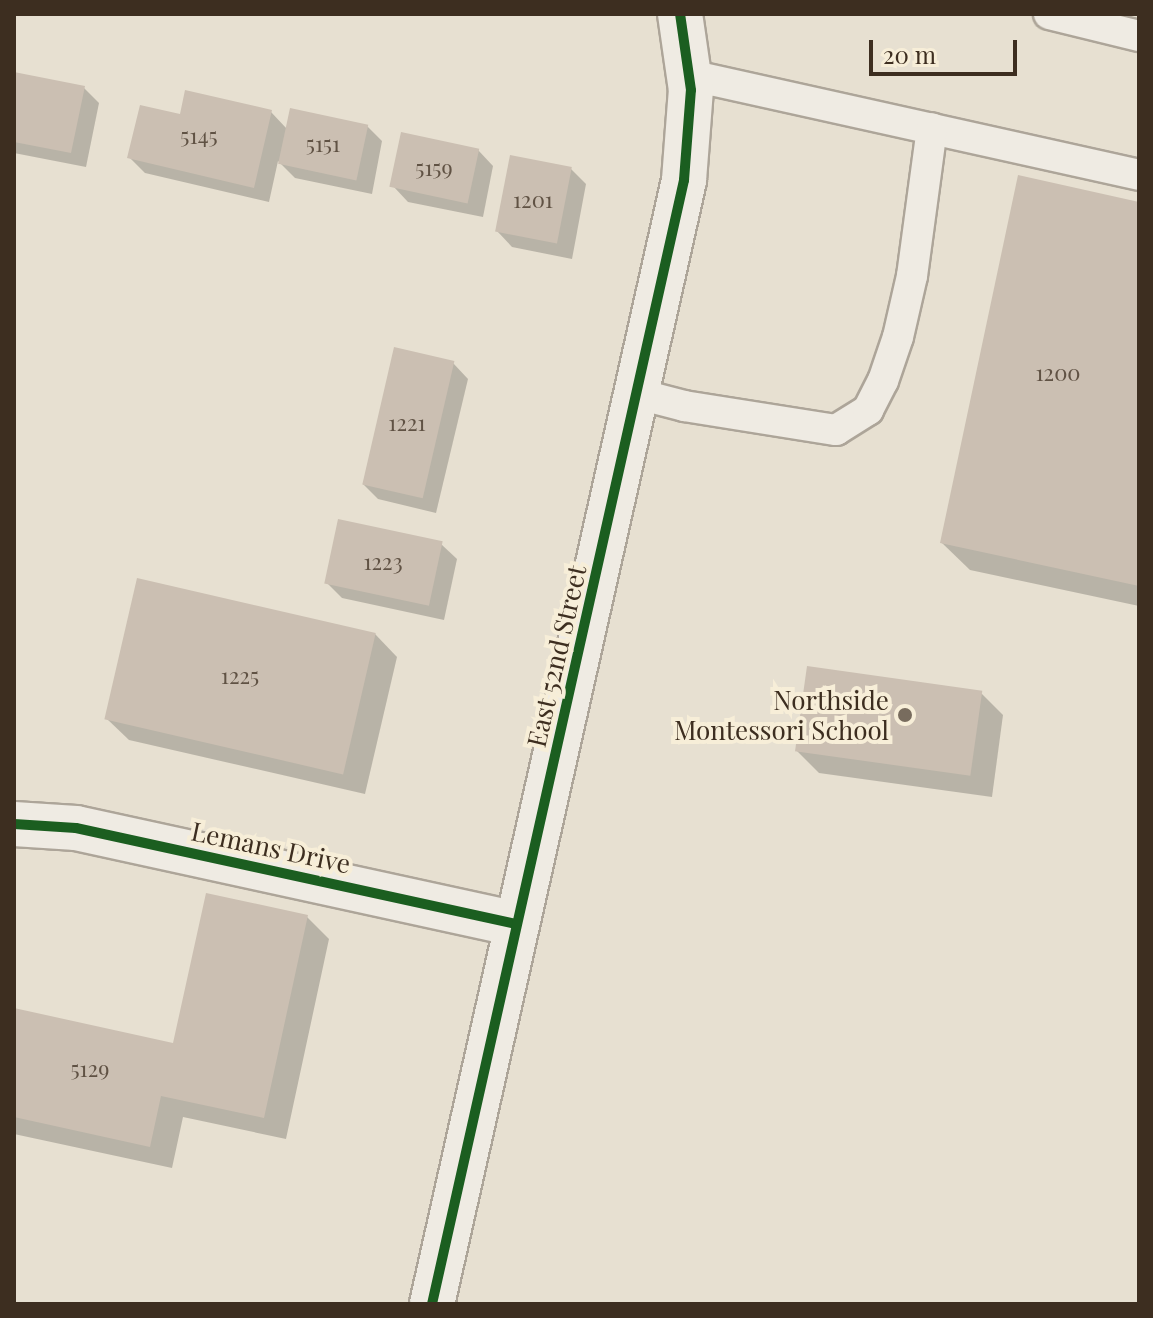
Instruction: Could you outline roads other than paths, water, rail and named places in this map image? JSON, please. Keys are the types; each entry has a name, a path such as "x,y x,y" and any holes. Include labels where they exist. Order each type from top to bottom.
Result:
{"street":[{"name":"East 52nd Street","path":"432,1304 684,180 689,75 680,14"},
{"name":"Lemans Drive","path":"14,824 76,828 517,924"}],"lane":[{"path":"1049,14 1139,36"},
{"path":"689,75 1139,175"},
{"path":"638,394 684,406 836,430 868,410 893,351 912,276 932,128"}],"place":[{"name":"Northside Montessori School","path":"905,715"}]}
